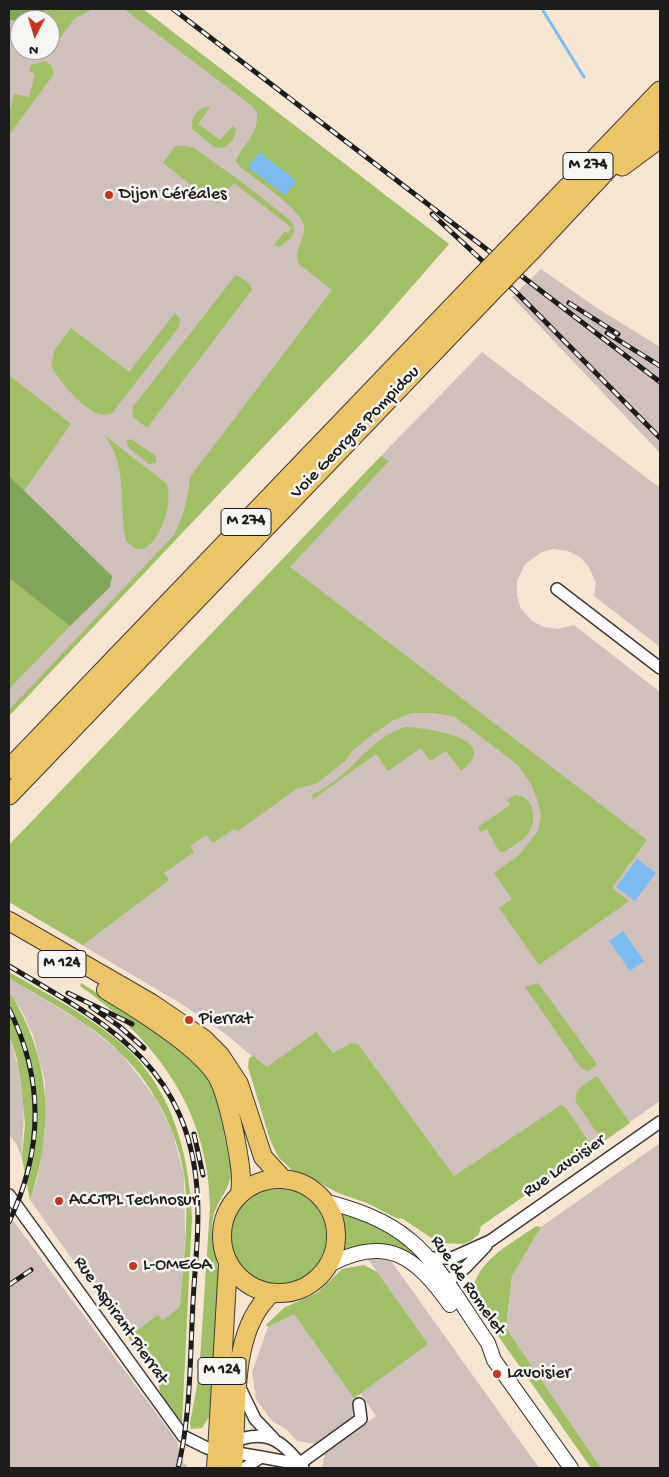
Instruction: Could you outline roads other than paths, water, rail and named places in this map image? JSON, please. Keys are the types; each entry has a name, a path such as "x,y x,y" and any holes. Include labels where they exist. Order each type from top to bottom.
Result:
{"highway":[{"name":"Voie Georges Pompidou","path":"9,769 524,246 660,91"},
{"name":"Voie Georges Pompidou","path":"524,246 549,233 660,113"},
{"path":"549,233 606,179 660,138"},
{"name":"Voie Georges Pompidou","path":"9,795 490,281"}],"main road":[{"name":"M 124","path":"9,921 151,1003 204,1039 220,1055 239,1084 264,1157 284,1178"},
{"name":"M 124","path":"9,933 115,996 194,1050 212,1068 219,1079 238,1151 241,1171 240,1193"},
{"path":"284,1178 299,1182 313,1190 324,1201 332,1215 336,1232 335,1249 329,1264 311,1284 292,1292 272,1294 254,1289 239,1278 228,1264 221,1246 221,1226 228,1208 240,1193 260,1181 284,1178"},
{"name":"M 124","path":"228,1264 230,1453"},
{"name":"M 124","path":"216,1468 230,1453 239,1386 241,1350 245,1332 257,1309 272,1294"}],"street":[{"path":"557,589 660,668"},
{"name":"Rue Lavoisier","path":"423,1262 452,1258 490,1241 660,1122"},
{"name":"Rue Aspirant Pierrat","path":"9,1194 174,1427 192,1442 230,1453 261,1457 301,1466"},
{"name":"Rue de Romelet","path":"324,1201 376,1218 411,1240 431,1279 481,1348 494,1360 571,1468"},
{"name":"Rue Lavoisier","path":"446,1283 466,1268 490,1241"},
{"name":"Rue de Romelet","path":"329,1264 352,1254 373,1250 423,1262 446,1283 488,1343 494,1360"},
{"path":"239,1386 255,1419 274,1439 289,1449 301,1466 361,1419 359,1404"},
{"path":"230,1453 250,1437 274,1439"},
{"path":"245,1468 261,1457"}],"water":[{"path":"259,152 297,181 285,195 248,167"},
{"path":"637,859 656,873 635,901 616,887"},
{"path":"623,931 644,961 630,971 609,941"}],"waterway":[{"path":"542,9 584,77"}],"railway":[{"path":"173,9 660,382"},
{"path":"432,214 518,294 660,438"},
{"path":"569,303 618,334"},
{"path":"607,333 660,366"},
{"path":"9,966 108,1028 135,1052 158,1078 177,1109 190,1146 197,1189 198,1231 188,1407 178,1468"},
{"path":"68,993 132,1024"},
{"path":"91,1007 119,1026 144,1048"},
{"path":"9,1009 21,1036 29,1063 34,1089 35,1116 28,1169 9,1222"},
{"path":"194,1134 203,1175"},
{"path":"9,1285 31,1270"}],"place":[{"name":"Dijon Céréales","path":"109,195"},
{"name":"Pierrat","path":"189,1020"},
{"name":"ACCTPL Technosur","path":"59,1201"},
{"name":"L-OMEGA","path":"133,1266"},
{"name":"Lavoisier","path":"497,1374"}]}
